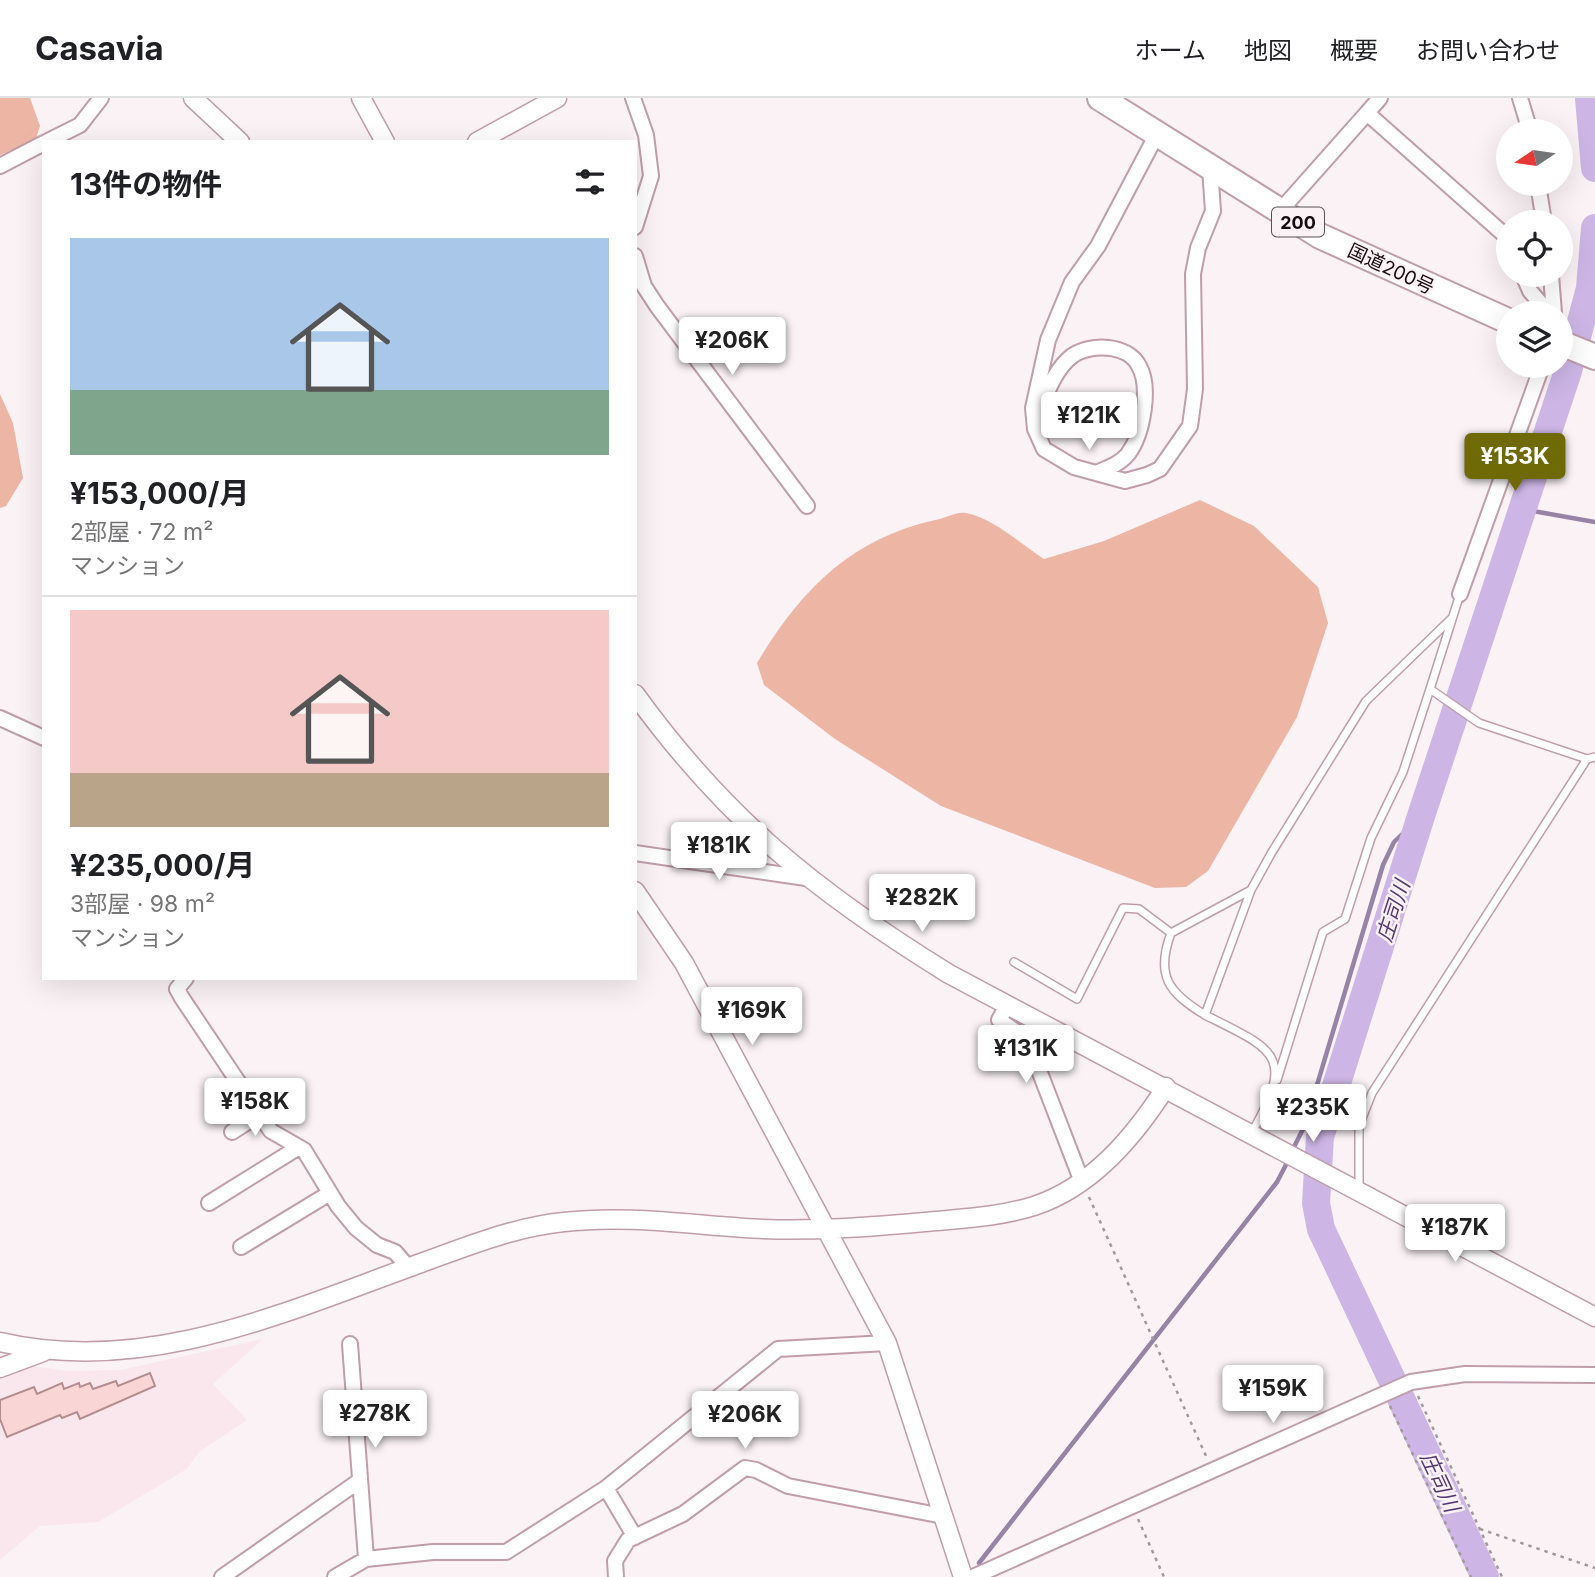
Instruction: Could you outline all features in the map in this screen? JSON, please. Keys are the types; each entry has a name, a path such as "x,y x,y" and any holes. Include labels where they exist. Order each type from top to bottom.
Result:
{"highway":[{"name":"国道200号","path":"1100,98 1320,236 1496,316"},
{"path":"1573,348 1595,357"}],"street":[{"path":"49,140 80,125 101,98"},
{"path":"193,98 238,140"},
{"path":"361,98 385,140"},
{"path":"481,140 557,98"},
{"path":"633,98 646,135 651,176 637,221"},
{"path":"1280,211 1380,98"},
{"path":"1519,100 1526,119"},
{"path":"1367,113 1496,227"},
{"path":"1157,134 1098,246 1072,282 1048,340 1033,408 1034,422 1038,441 1044,449 1074,467 1125,481 1160,469 1190,426 1195,389 1193,274 1198,248 1213,211 1210,168"},
{"path":"0,166 42,144"},
{"path":"637,262 645,286 657,306 807,506"},
{"path":"1528,287 1540,301"},
{"path":"1034,422 1053,379 1072,356 1105,348 1120,349 1132,356 1145,382 1135,438 1129,453 1118,464 1096,472"},
{"path":"1460,594 1538,378"},
{"path":"637,697 666,737 740,820 806,878 893,940 1007,1004 1275,1144 1359,1192 1595,1317"},
{"path":"0,719 42,737"},
{"path":"637,853 806,878"},
{"path":"637,894 684,963 887,1343 963,1577"},
{"path":"184,980 177,989 271,1131 304,1150 330,1193 356,1228 377,1245 395,1252 408,1268"},
{"path":"1007,1004 999,1020 1027,1040 1082,1182"},
{"path":"0,1342 46,1350 156,1348 203,1338 278,1316 487,1239 564,1222 615,1219 786,1230 999,1215 1058,1197 1082,1182 1122,1145 1166,1087"},
{"path":"232,1132 260,1114"},
{"path":"209,1203 299,1147"},
{"path":"241,1247 330,1193"},
{"path":"335,1577 366,1559 433,1552 506,1552 606,1488 778,1349 887,1343"},
{"path":"350,1344 366,1559"},
{"path":"0,1368 46,1350"},
{"path":"973,1577 1412,1382 1465,1374 1595,1374"},
{"path":"616,1577 615,1561 628,1540 683,1514 745,1468 756,1469 788,1486 943,1516"},
{"path":"222,1577 359,1481"},
{"path":"606,1488 635,1537"}],"lane":[{"path":"1252,1132 1276,1082 1324,932 1345,919 1371,838 1404,772 1460,594"},
{"path":"1205,1015 1251,890 1366,701 1452,618"},
{"path":"1359,1192 1359,1126 1372,1093 1591,758 1479,723 1430,689"},
{"path":"1251,890 1171,933 1163,954 1167,980 1178,999 1255,1040 1269,1053 1276,1082"},
{"path":"1014,962 1077,999 1123,908 1139,909 1171,933"}],"path":[{"path":"1082,1182 1148,1334 1213,1471"},
{"path":"1412,1382 1503,1577"},
{"path":"1384,1395 1471,1577"},
{"path":"1133,1507 1164,1577"},
{"path":"1480,1529 1595,1568"}],"shaded area":[{"path":"0,98 30,98 40,126 35,141 0,155"},
{"path":"0,394 13,423 23,478 6,506 0,508"},
{"path":"1200,500 1254,526 1318,587 1328,623 1297,717 1208,871 1186,887 1155,888 941,806 835,739 764,685 757,663 791,613 830,572 877,540 905,529 966,513 987,520 1044,559 1104,541"},
{"path":"263,1339 213,1384 247,1420 199,1452 187,1469 98,1522 40,1526 0,1560 0,1361 68,1371 120,1370"}],"building":[{"path":"150,1373 155,1386 80,1419 77,1412 62,1418 60,1415 7,1437 0,1419 0,1400 34,1387 37,1394 62,1383 64,1389 79,1383 80,1387 90,1383 93,1389 116,1381 118,1386"}],"waterway":[{"name":"庄司川","path":"1589,98 1595,168"},
{"name":"庄司川","path":"1485,1577 1321,1229 1316,1203 1320,1137 1421,816 1568,371 1590,288 1595,228"},
{"path":"1522,509 1595,522"},
{"path":"1292,1151 1305,1125 1383,865 1394,842 1421,816"},
{"path":"979,1563 1277,1182 1289,1159"}]}
